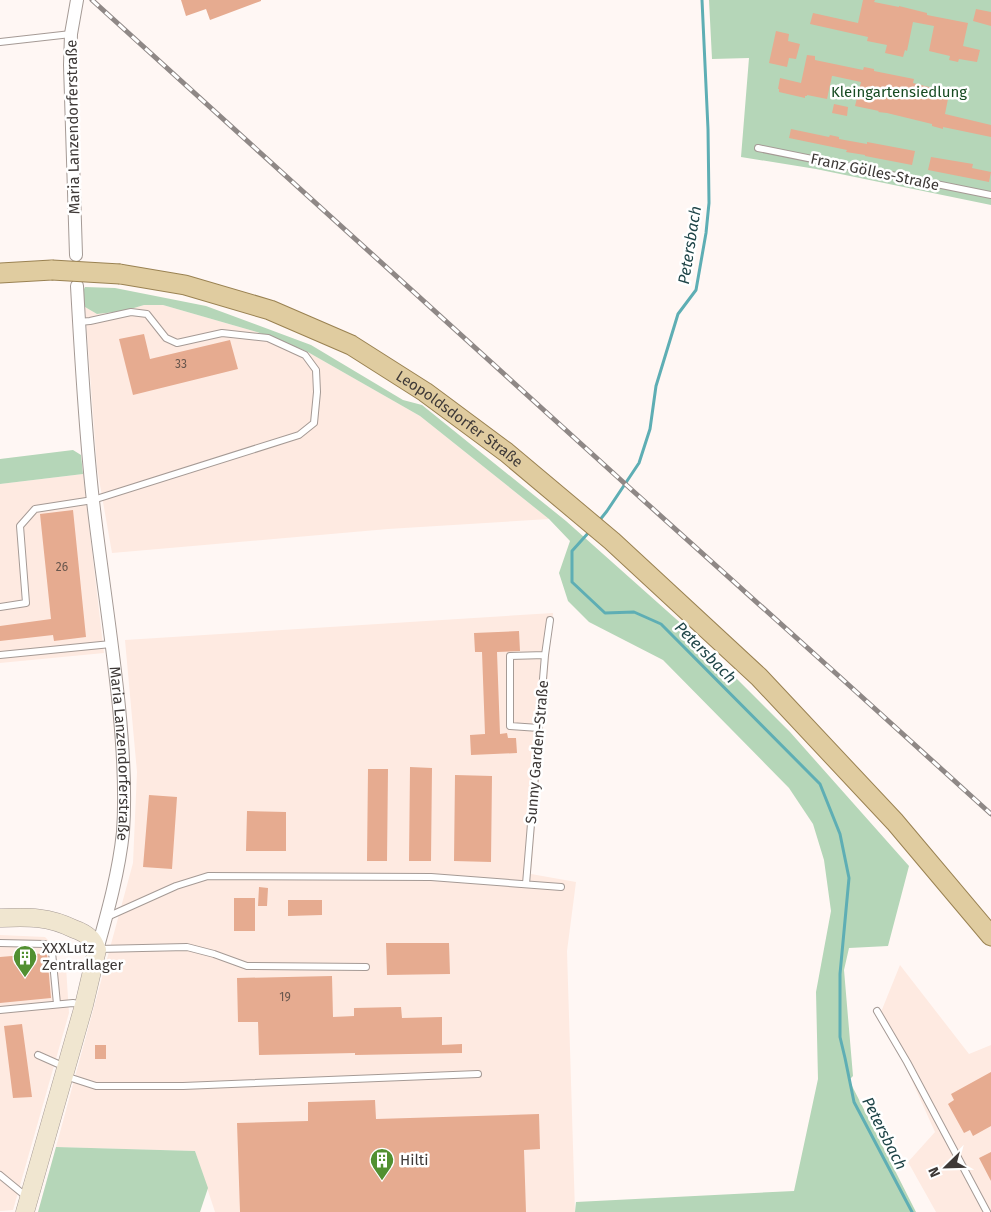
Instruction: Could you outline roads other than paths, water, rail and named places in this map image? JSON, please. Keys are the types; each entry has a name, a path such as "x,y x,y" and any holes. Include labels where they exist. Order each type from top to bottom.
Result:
{"main road":[{"name":"Leopoldsdorfer Straße","path":"0,274 52,270 120,274 185,285 270,310 351,345 425,392 506,452 612,541 759,677 895,822 991,936"}],"street":[{"name":"Maria Lanzendorferstraße","path":"76,255 70,94 71,34 77,0"},
{"name":"Maria Lanzendorferstraße","path":"27,1205 84,1005 116,877 123,832 124,790 121,731 93,500 84,406 77,286"},
{"path":"0,918 46,918 85,934 92,940 97,950"}],"lane":[{"path":"0,42 71,34"},
{"name":"Franz Gölles-Straße","path":"758,148 991,195"},
{"path":"0,607 26,603 20,526 35,509 93,500 299,435 314,423 316,370 305,355 268,338 222,333 177,342 166,338 147,314 131,312 79,322"},
{"name":"Sunny Garden-Straße","path":"526,884 545,655 550,620"},
{"path":"0,655 111,644"},
{"path":"540,728 510,726 510,656 545,655"},
{"path":"106,917 176,886 208,876 431,877 561,887"},
{"path":"0,943 45,944 50,948 52,952 55,1005"},
{"path":"97,950 187,947 247,966 366,967"},
{"path":"0,1010 73,1003 84,1005"},
{"path":"877,1011 907,1062 986,1212"},
{"path":"38,1055 65,1072 96,1086 183,1086 478,1074"},
{"path":"0,1175 27,1205"}],"waterway":[{"name":"Petersbach","path":"599,521 639,463 650,429 656,386 678,314 696,290 709,203 708,129 702,0"},
{"name":"Petersbach","path":"590,531 572,551 572,582 605,613 634,612 661,624 820,784 840,834 849,878 840,974 840,1037 854,1102 912,1212"}],"railway":[{"path":"92,0 991,814"}],"place":[{"name":"XXXLutz Zentrallager","path":"25,978"},
{"name":"Hilti","path":"382,1181"}],"park label":[{"name":"Kleingartensiedlung","path":"899,92"}]}
